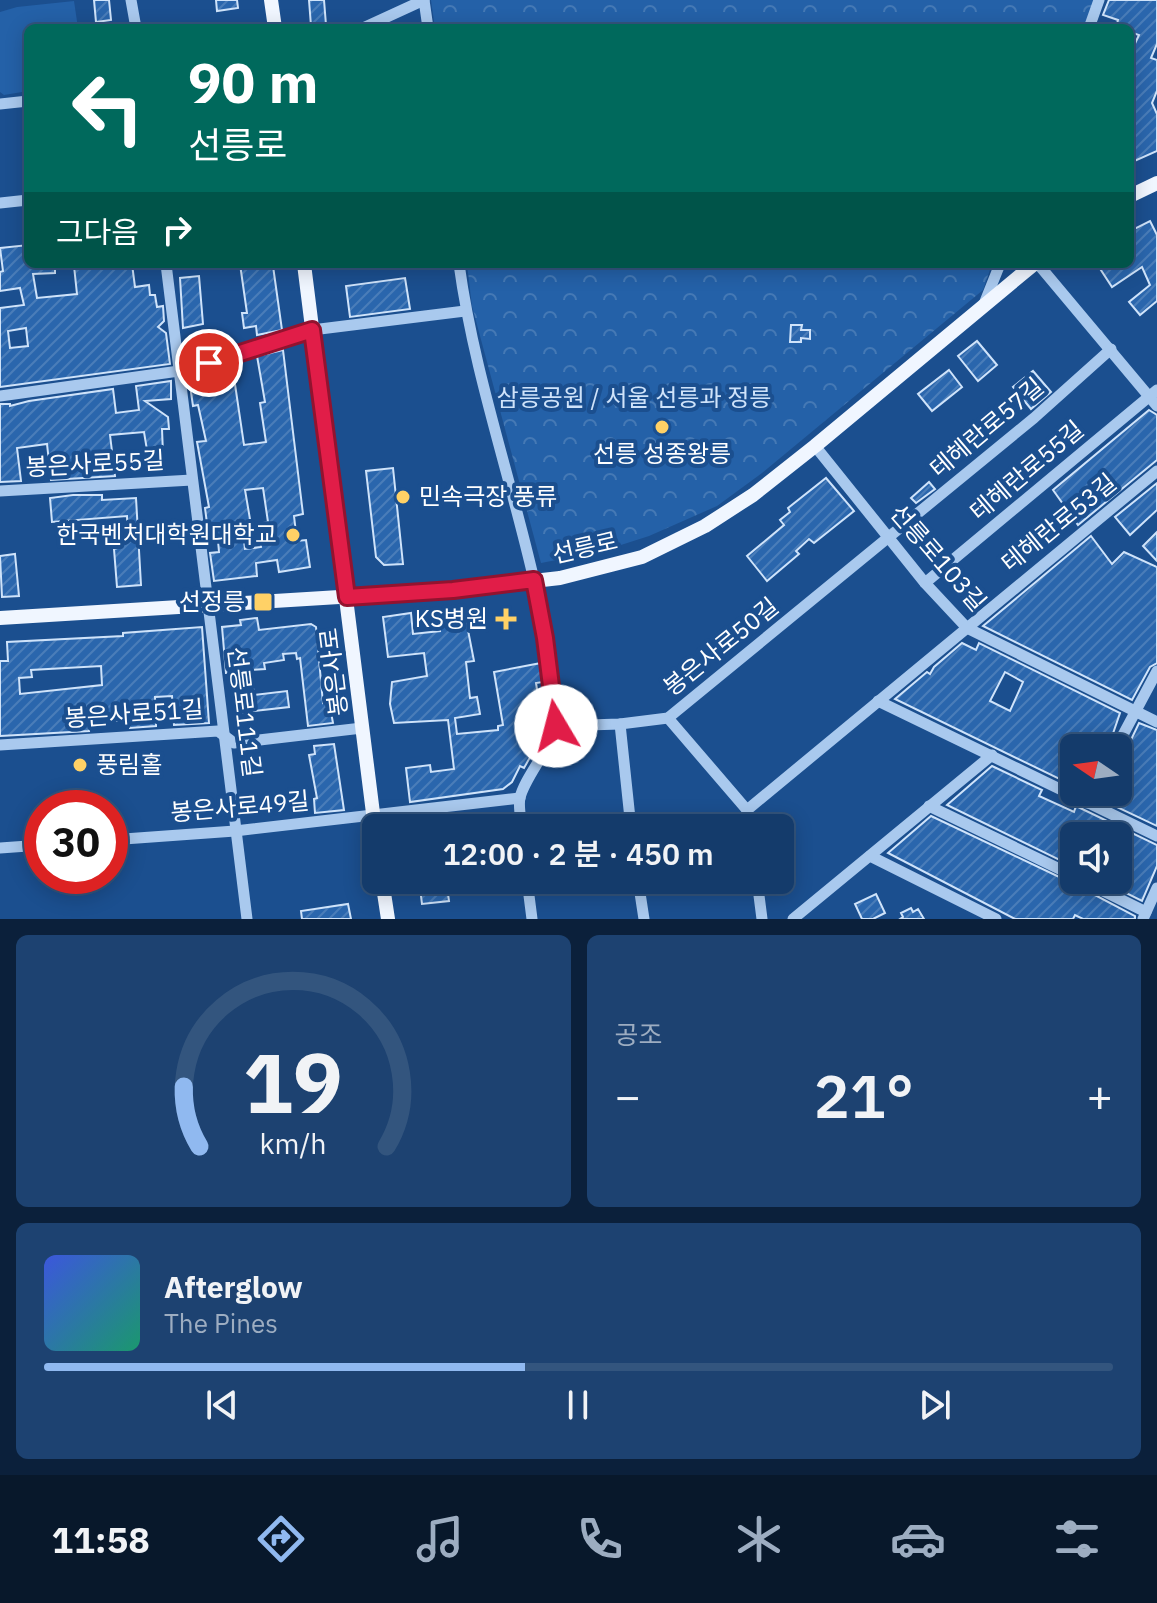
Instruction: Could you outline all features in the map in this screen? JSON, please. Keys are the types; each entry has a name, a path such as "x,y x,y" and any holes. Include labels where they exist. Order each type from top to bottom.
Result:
{"main road":[{"path":"271,0 274,24"},
{"path":"1134,194 1157,183"},
{"name":"봉은사로","path":"304,268 373,814"},
{"name":"선릉로","path":"0,618 453,590 591,571 642,557 728,512 815,446 1031,268"},
{"path":"384,894 388,919"}],"street":[{"path":"131,0 135,24"},
{"path":"372,24 424,0 427,24"},
{"path":"1090,24 1099,0"},
{"path":"0,104 24,101"},
{"path":"0,203 24,200"},
{"name":"선릉로111길","path":"166,268 247,919"},
{"path":"460,268 465,311 534,580 556,726 520,798 521,814"},
{"path":"982,309 998,268"},
{"path":"1040,268 1155,398"},
{"path":"0,396 179,371 312,330 465,311"},
{"name":"테헤란로57길","path":"889,539 1111,349"},
{"name":"테헤란로55길","path":"925,583 1155,398"},
{"name":"선릉로103길","path":"815,446 925,583 967,628 1157,722"},
{"name":"테헤란로53길","path":"747,810 1157,471"},
{"name":"봉은사로55길","path":"0,491 192,480"},
{"name":"봉은사로50길","path":"556,726 620,724 668,718 889,539"},
{"path":"1124,734 1157,671"},
{"path":"878,701 1060,785"},
{"path":"668,718 748,814"},
{"path":"620,724 630,814"},
{"name":"봉은사로51길","path":"0,745 218,731 234,743 362,728"},
{"path":"793,919 992,755"},
{"path":"389,814 520,798"},
{"path":"929,806 1060,869"},
{"path":"1104,806 1157,836"},
{"name":"봉은사로49길","path":"128,839 362,817"},
{"path":"0,848 24,846"},
{"path":"870,856 996,919"},
{"path":"1106,894 1144,915 1157,888"},
{"path":"529,894 532,919"},
{"path":"640,894 644,919"},
{"path":"759,894 762,919"}],"green space":[{"path":"431,0 1096,0 1087,24 434,24"},
{"path":"74,1 77,24 24,24 24,92 4,95 0,92 0,12 17,7"},
{"name":"삼릉공원 / 서울 선릉과 정릉","path":"467,268 991,268 983,290 762,473 717,506 649,536 602,551 541,563 472,306"}],"building":[{"path":"94,0 109,0 111,20 96,22"},
{"path":"216,0 237,0 238,8 217,11"},
{"path":"309,0 324,0 326,24 311,24"},
{"path":"1109,0 1157,0 1157,44 1151,58 1157,60 1157,91 1152,103 1157,114 1157,151 1134,161 1134,46 1139,35 1134,33 1134,24 1117,24 1118,20 1103,15"},
{"path":"1150,221 1157,235 1157,301 1140,315 1129,302 1150,285 1142,267 1112,287 1100,268 1134,268 1134,229"},
{"path":"24,245 24,268 55,268 55,273 33,274 37,298 77,294 74,268 133,268 135,287 149,285 150,295 155,295 157,307 163,306 164,321 158,327 166,333 170,364 0,387 0,308 24,305 20,288 0,291 0,272 3,271 0,248","holes":["26,328 28,346 10,348 8,331"]},
{"path":"241,268 273,268 282,330 257,335 256,326 244,328 242,313 247,313"},
{"path":"199,276 203,324 183,328 180,278"},
{"path":"405,278 410,309 350,317 346,286"},
{"path":"791,325 802,325 801,330 810,330 810,339 790,342"},
{"path":"977,341 997,365 978,381 958,356"},
{"path":"283,350 303,514 294,516 297,541 306,540 310,567 279,572 277,560 256,563 257,576 214,581 210,553 219,552 217,529 208,531 205,508 209,507 197,442 206,441 198,405 193,406 189,378 218,374 217,368 232,364 244,445 266,442 260,403 265,402 257,356","holes":["263,488 268,522 258,524 261,547 245,549 242,526 251,525 245,490"]},
{"path":"949,370 962,387 932,411 918,394"},
{"path":"1033,371 1051,392 1031,409 1013,387"},
{"path":"171,381 171,399 145,401 168,417 169,429 162,429 163,454 148,456 144,432 110,435 115,476 51,480 47,444 17,448 21,481 0,482 0,404 10,406 113,389 116,413 139,410 136,386"},
{"path":"1149,410 1157,415 1157,460 1078,525 1053,490"},
{"path":"393,468 403,564 384,565 376,557 366,471"},
{"path":"826,478 854,511 814,543 809,539 796,551 799,554 767,581 747,556 784,525 780,520 790,512 788,508"},
{"path":"929,482 935,489 916,503 911,498"},
{"path":"1157,483 1157,510 1130,535 1115,517"},
{"path":"102,495 102,500 136,498 141,585 117,587 114,549 121,547 120,542 128,542 127,516 52,522 50,498"},
{"path":"1157,532 1157,561 1143,546"},
{"path":"1091,536 1112,564 1124,552 1157,567 1157,663 1150,667 1132,700 983,626"},
{"path":"15,554 19,596 2,597 0,556"},
{"path":"411,613 413,634 440,631 439,623 466,620 474,661 466,662 470,698 477,697 480,714 455,718 457,734 498,730 498,726 503,725 494,672 541,663 543,682 536,683 542,720 547,719 547,727 524,768 520,766 512,782 503,789 410,802 406,768 430,765 431,772 454,769 448,720 394,723 390,704 392,682 427,676 424,653 388,657 383,617"},
{"path":"257,618 259,630 311,624 316,627 323,703 329,702 333,723 308,726 300,658 297,659 296,653 283,654 284,660 264,663 265,669 251,670 254,695 287,691 289,707 237,713 232,673 226,673 222,627 241,625 240,620"},
{"path":"202,627 209,723 174,725 172,696 155,697 156,726 130,728 129,720 88,722 89,731 0,736 0,661 8,661 7,642 123,636 123,633","holes":["101,666 102,685 20,694 19,678 32,677 31,670"]},
{"path":"962,643 976,650 979,643 1120,713 1113,734 1060,734 1060,779 895,699 927,672 930,674","holes":["1005,672 1023,682 1010,711 990,701"]},
{"path":"1139,723 1157,730 1157,826 1115,806 1132,806 1132,738"},
{"path":"334,744 344,810 315,813 314,799 317,798 309,755 315,754 314,746"},
{"path":"992,766 1042,790 1039,796 1074,812 1076,806 1109,822 1060,822 1060,860 947,805"},
{"path":"931,816 1060,877 1060,894 1093,894 1135,916 1135,919 1083,919 1075,915 1073,919 1015,919 888,853"},
{"path":"1132,833 1157,845 1157,866 1142,901 1128,894 1132,894"},
{"path":"421,894 448,894 449,901 422,904"},
{"path":"876,894 885,913 873,919 862,919 855,904"},
{"path":"348,904 351,919 302,919 301,911"},
{"path":"911,908 913,912 918,909 924,919 900,919 903,917 901,913"}],"place":[{"name":"선릉 성종왕릉","path":"662,427"},
{"name":"민속극장 풍류","path":"403,497"},
{"name":"한국벤처대학원대학교","path":"293,535"},
{"name":"선정릉","path":"263,602"},
{"name":"KS병원","path":"506,619"},
{"name":"풍림홀","path":"80,765"}],"route":[{"path":"209,363 312,330 347,597 453,590 534,580 556,726"}]}
